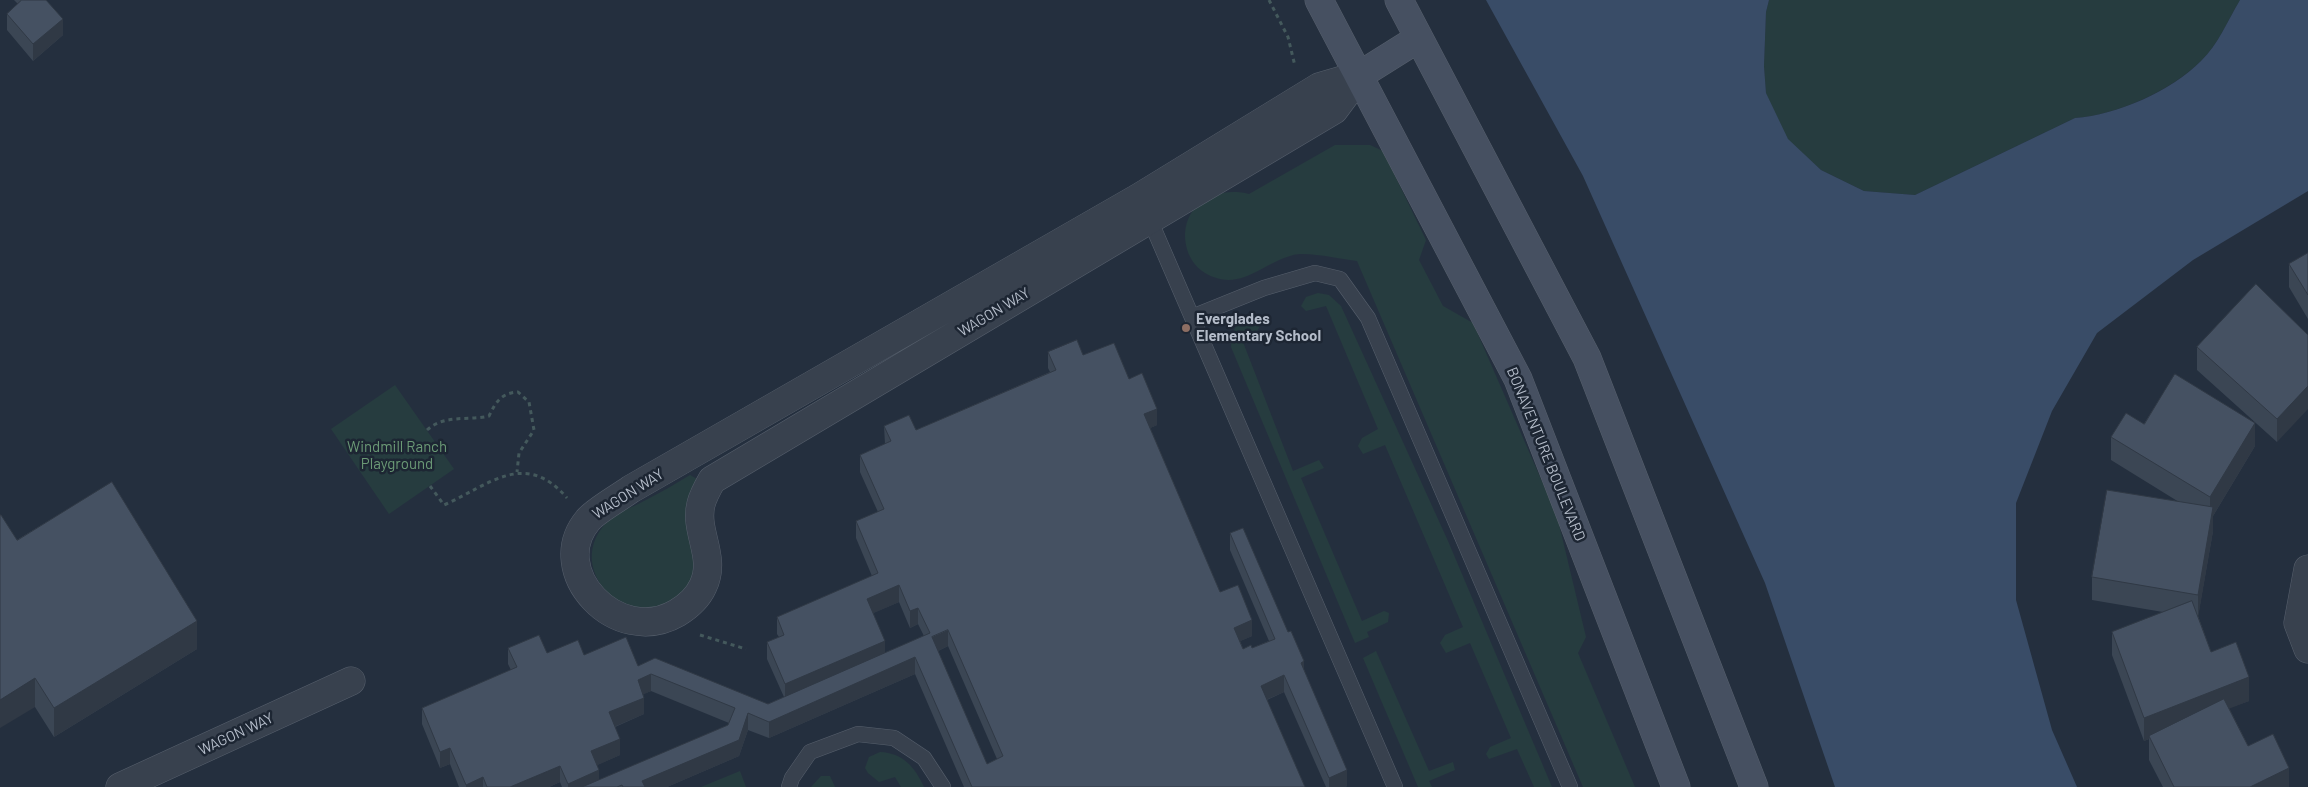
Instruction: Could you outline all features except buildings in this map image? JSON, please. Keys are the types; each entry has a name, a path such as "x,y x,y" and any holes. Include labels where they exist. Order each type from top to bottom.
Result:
{"main road":[{"name":"BONAVENTURE BOULEVARD","path":"1319,0 1518,379 1676,787"},
{"path":"1399,0 1588,358 1754,787"},
{"name":"WAGON WAY","path":"1360,75 1419,38"}],"street":[{"name":"WAGON WAY","path":"1360,75 1334,110 712,480 701,504 700,524 707,547 708,567 703,587 687,607 668,618 645,624 624,620 600,607 584,586 576,568 576,543 588,520 631,489 1138,198 1319,87 1360,75"},
{"path":"2308,569 2298,623 2308,649"},
{"name":"WAGON WAY","path":"120,787 351,681"}],"lane":[{"path":"1150,220 1395,787"},
{"path":"1192,317 1264,288 1316,273 1340,279 1368,318 1570,787"},
{"path":"790,787 792,778 810,752 858,734 894,738 924,758 943,787"}],"path":[{"path":"427,430 434,424 451,418 476,419 489,416 497,401 507,393 518,392 529,402 534,430 519,453 517,472"},
{"path":"430,486 444,505 481,485 517,472 534,473 550,482 569,501"}],"green space":[{"path":"1769,0 2240,0 2218,40 2207,55 2188,72 2159,91 2125,107 2075,118 1915,195 1864,191 1821,170 1788,140 1766,94 1764,66 1766,12"},
{"path":"1335,145 1370,145 1383,151 1426,240 1419,260 1443,306 1473,323 1557,516 1586,637 1578,653 1635,787 1583,787 1357,261 1299,254 1281,259 1250,275 1229,280 1217,278 1201,271 1188,253 1185,232 1188,220 1202,202 1212,196 1223,193 1249,194"},
{"path":"1318,293 1329,295 1341,306 1448,541 1552,787 1534,787 1517,749 1489,759 1486,754 1490,747 1511,738 1470,643 1446,653 1440,643 1445,635 1463,627 1385,445 1363,454 1358,446 1362,438 1378,429 1326,306 1306,311 1301,306 1306,297"},
{"path":"1255,316 1263,321 1257,331 1241,337 1293,471 1319,460 1324,468 1301,478 1362,621 1384,611 1389,613 1388,622 1367,632 1369,637 1355,643 1231,347 1236,326"},
{"name":"Windmill Ranch Playground","path":"395,385 454,469 389,514 331,429"},
{"path":"690,475 699,480 693,540 694,573 687,588 669,604 648,610 629,606 611,596 598,580 592,561 595,541 608,521"},
{"path":"1376,651 1429,771 1453,762 1455,770 1429,781 1432,787 1418,787 1363,658"},
{"path":"880,752 902,758 917,773 924,787 901,787 895,777 879,782 865,768 869,757"},
{"path":"740,771 746,787 701,787"},
{"path":"821,776 830,776 835,787 811,787"}],"water":[{"path":"1486,0 1769,0 1766,12 1764,66 1766,93 1788,139 1821,170 1864,191 1915,195 2075,118 2125,107 2175,82 2207,55 2218,40 2240,0 2308,0 2308,191 2193,260 2097,333 2052,411 2016,503 2016,600 2052,730 2077,787 1835,787 1765,583 1583,176"}],"place":[{"name":"Everglades Elementary School","path":"1186,328"}]}
